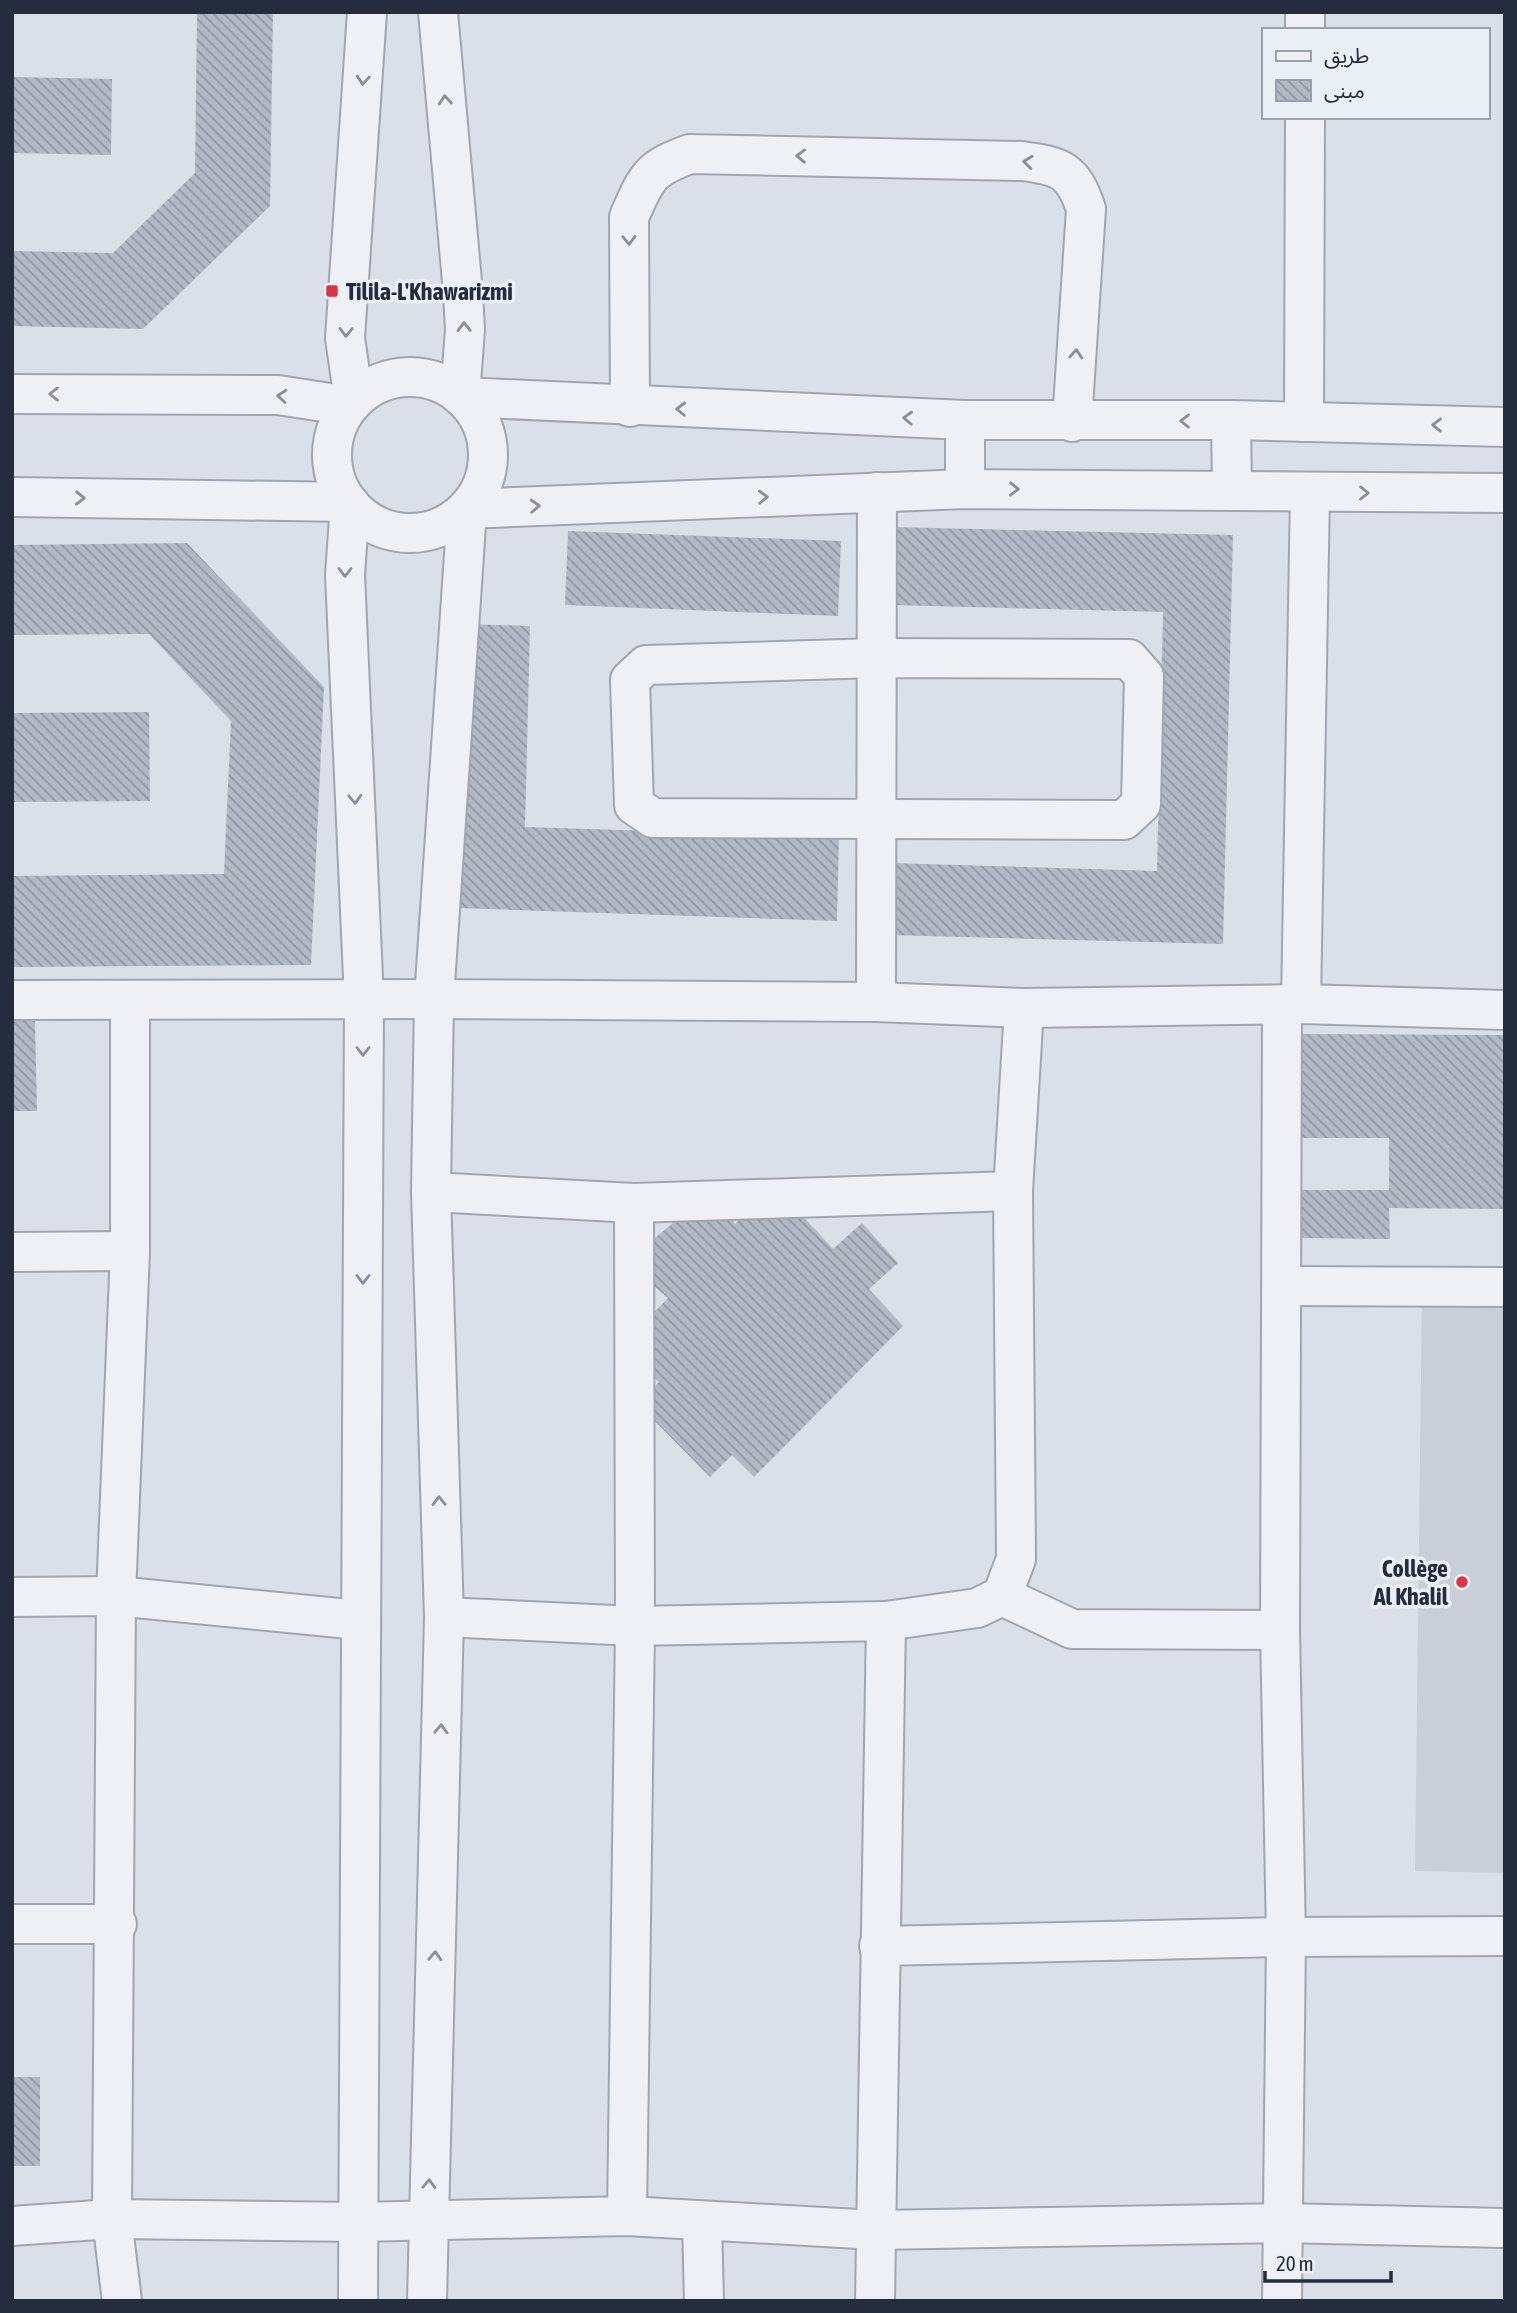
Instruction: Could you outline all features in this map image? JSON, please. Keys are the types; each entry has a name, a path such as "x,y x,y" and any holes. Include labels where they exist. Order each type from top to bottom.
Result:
{"street":[{"path":"352,403 345,338 367,12"},
{"path":"438,12 463,293 465,330 461,396 478,416 487,439 487,452 482,488 467,510 449,523 429,531 407,534 385,529 365,519 349,503 333,472 332,455 340,420 352,403 387,380 406,377 425,378 461,396 631,407 965,420 1231,421 1505,427"},
{"path":"1304,422 1305,119"},
{"path":"631,407 629,217 641,189 659,166 690,154 1022,161 1056,166 1077,183 1086,209 1072,422"},
{"path":"12,394 278,395 352,403"},
{"path":"965,420 965,489"},
{"path":"1231,421 1232,491"},
{"path":"467,510 965,489 1505,493"},
{"path":"876,1002 877,492"},
{"path":"1282,2301 1286,1937 1280,1630 1283,1286 1310,493"},
{"path":"12,497 349,503"},
{"path":"349,503 345,575 364,1000 359,1620 358,2301"},
{"path":"427,2301 444,1617 431,1192 434,999 467,510"},
{"path":"877,658 1129,659 1144,676 1141,804 1124,820 876,818 653,818 634,805 631,680 646,665 877,658"},
{"path":"12,1000 434,999 876,1002 1024,1008 1291,1005 1505,1010"},
{"path":"122,2301 112,2218 117,1924 116,1596 130,1251 130,1001"},
{"path":"444,1617 635,1626 886,1621 977,1608 1002,1596 1016,1559 1013,1191 1024,1008"},
{"path":"431,1192 634,1203 1013,1191"},
{"path":"627,2216 635,1626 634,1203"},
{"path":"12,1252 130,1251"},
{"path":"1283,1286 1505,1287"},
{"path":"12,1597 116,1596 359,1620"},
{"path":"1002,1596 1072,1629 1280,1630"},
{"path":"875,2301 886,1621"},
{"path":"12,1924 117,1924"},
{"path":"879,1946 1286,1937 1505,1936"},
{"path":"12,2226 112,2218 358,2222 627,2216 876,2230 1281,2223 1505,2228"},
{"path":"702,2221 704,2301"}],"shaded area":[{"name":"Collège Al Khalil","path":"1422,1293 1505,1293 1505,1873 1415,1871"}],"building":[{"path":"197,12 273,12 270,206 143,329 12,326 12,251 113,253 195,173"},
{"path":"12,77 112,79 111,155 12,153"},
{"path":"893,527 1233,535 1223,944 889,935 890,863 1157,871 1163,612 892,605"},
{"path":"568,531 841,541 838,616 565,605"},
{"path":"187,543 324,687 311,965 12,967 12,876 224,874 231,721 149,634 12,635 12,545"},
{"path":"466,624 530,626 525,827 839,837 837,921 458,908"},
{"path":"149,712 150,801 12,802 12,713"},
{"path":"12,1021 35,1021 37,1111 12,1111"},
{"path":"1298,1034 1505,1035 1505,1209 1389,1208 1390,1239 1299,1238 1298,1190 1389,1190 1389,1138 1298,1138"},
{"path":"721,1206 735,1224 752,1207 797,1210 833,1249 862,1223 898,1263 869,1289 903,1326 754,1477 732,1455 710,1477 638,1404 659,1382 642,1367 649,1318 668,1298 654,1286 655,1238 685,1213"},
{"path":"12,2077 40,2077 40,2166 12,2166"}],"place":[{"name":"Tilila-L'Khawarizmi","path":"332,291"},
{"name":"Collège Al Khalil","path":"1462,1582"}]}
